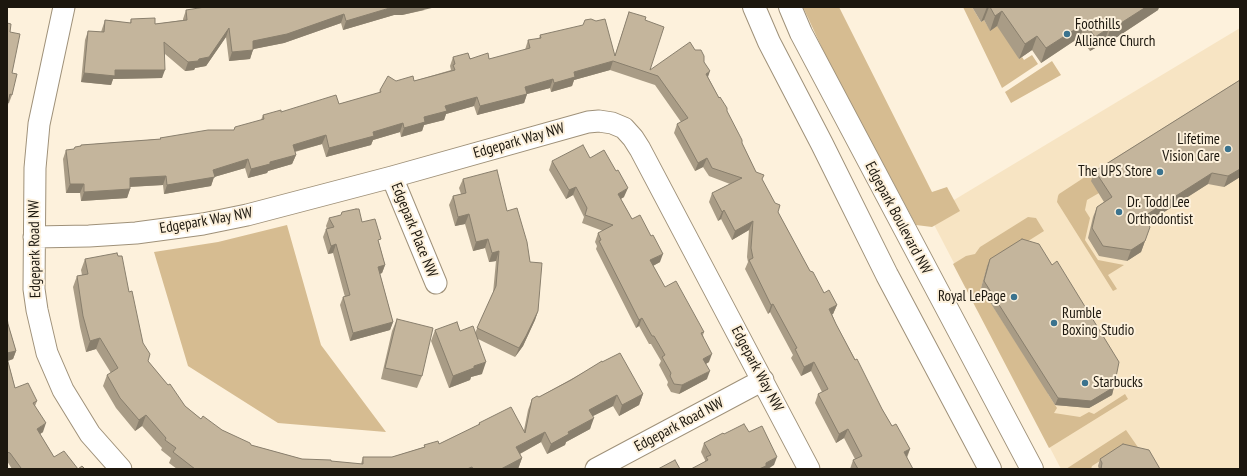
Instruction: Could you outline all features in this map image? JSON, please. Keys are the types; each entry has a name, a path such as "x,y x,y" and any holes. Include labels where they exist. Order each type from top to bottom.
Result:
{"street":[{"name":"Edgepark Road NW","path":"64,7 38,124 35,168 34,289 37,310 47,353 63,390 90,434 121,469"},
{"path":"754,7 769,42 887,275 990,469"},
{"name":"Edgepark Boulevard NW","path":"790,7 805,40 1032,469"},
{"name":"Edgepark Way NW","path":"34,237 136,233 203,224 247,215 392,177 588,122 600,121 612,123 624,128 640,149 809,469"},
{"name":"Edgepark Place NW","path":"392,177 436,283"},
{"name":"Edgepark Road NW","path":"596,469 763,380"}],"shaded area":[{"path":"803,7 839,7 932,192 947,187 960,211 932,227 916,225 828,61"},
{"path":"963,7 972,7 981,22 984,20 990,30 1011,17 1019,59 1022,57 1024,60 1032,55 1038,64 1002,88"},
{"path":"1240,28 1240,469 1061,469 929,215"},
{"path":"1052,61 1061,75 1011,103 1005,92"},
{"path":"1091,173 1095,179 1099,193 1087,200 1085,210 1090,218 1085,240 1098,260 1124,265 1108,275 1117,289 1113,291 1057,202 1059,194"},
{"path":"1028,217 1036,218 1044,231 987,267 981,288 1042,383 1050,392 1048,394 1057,408 1054,413 1080,417 1089,412 1094,414 1125,394 1128,399 1049,448 953,264 966,256 975,254 980,247"},
{"path":"287,225 321,345 386,432 278,423 188,366 154,252 218,242"},
{"path":"1126,430 1142,453 1119,449 1092,466 1091,469 1066,469"}],"building":[{"path":"205,7 393,7 346,21 344,14 287,34 253,41 253,50 232,52 229,28 209,57 199,59 198,61 188,62 164,42 165,70 115,70 115,76 84,73 88,31 104,32 105,20 131,23 131,19 155,18 155,24 187,20 186,10"},
{"path":"990,7 1146,7 1110,30 1109,28 1095,37 1085,23 1046,48 1037,36 1025,44 1002,11 995,16"},
{"path":"629,12 646,17 645,20 664,27 650,70 690,42 695,50 701,50 704,56 704,62 710,71 706,74 719,98 720,97 727,108 727,111 756,172 764,175 762,179 775,203 780,205 778,212 810,271 813,272 824,293 829,290 837,305 829,309 855,360 857,359 882,409 892,426 896,424 910,449 904,452 913,469 858,469 853,460 862,456 848,429 839,434 818,394 828,389 814,362 804,367 795,349 797,348 773,304 771,305 749,260 753,258 751,248 753,221 735,231 724,210 722,212 712,193 742,178 712,168 707,158 698,163 677,124 688,118 658,76 613,61 574,72 575,77 554,83 553,79 525,87 527,94 480,106 477,97 445,106 447,111 424,117 425,122 404,128 403,123 373,132 374,136 329,148 326,135 293,145 296,155 251,169 248,159 213,170 215,177 167,185 166,176 130,178 130,189 84,192 84,184 70,184 66,150 74,149 75,147 81,145 161,139 160,138 208,130 234,130 235,127 264,119 263,115 281,110 281,112 336,95 339,104 381,92 380,90 388,76 396,81 413,76 414,81 455,70 453,65 455,64 453,57 468,53 470,59 488,53 489,59 530,48 528,40 541,38 540,35 583,25 585,20 591,19 596,21 605,19 615,56"},
{"path":"7,23 11,24 10,32 20,34 12,73 17,74 12,95 10,94 7,107"},
{"path":"1240,80 1240,169 1228,176 1212,173 1143,217 1150,227 1145,241 1131,250 1103,246 1092,228 1097,207 1112,197 1095,171"},
{"path":"583,145 590,158 604,150 616,171 618,170 628,188 618,194 632,219 640,215 663,254 650,260 665,287 676,281 704,332 701,333 712,354 703,359 710,371 682,385 674,384 670,376 671,373 662,357 665,355 642,318 639,320 599,241 601,240 598,233 613,225 585,215 587,208 576,187 569,190 552,161"},
{"path":"497,170 507,211 517,208 527,242 530,262 542,263 538,311 519,348 477,328 496,286 499,251 492,253 488,239 476,242 469,214 458,217 453,196 466,193 463,179"},
{"path":"359,209 362,222 375,219 381,239 378,240 385,265 378,267 393,322 353,333 343,297 350,295 336,244 331,246 326,229 334,227 329,218 341,215 342,212"},
{"path":"1022,239 1039,244 1052,265 1057,261 1119,362 1114,387 1091,401 1058,398 984,281 990,259"},
{"path":"117,253 118,256 122,256 129,292 132,291 143,343 150,354 148,361 168,385 170,384 185,406 201,419 203,416 222,430 250,443 251,445 302,459 331,460 363,464 363,457 392,457 425,447 424,445 438,441 439,444 511,407 525,433 532,399 537,396 539,397 602,361 620,353 643,394 622,405 617,395 589,410 594,418 568,432 569,434 551,444 545,432 516,447 522,458 501,469 473,469 472,467 467,469 195,469 173,452 176,448 165,440 166,438 146,415 139,420 120,398 107,375 118,368 100,338 90,341 83,316 77,276 88,274 85,259"},
{"path":"7,317 16,351 7,353"},
{"path":"397,319 433,328 422,376 385,368"},
{"path":"457,322 460,331 473,326 486,362 453,376 435,330"},
{"path":"7,358 15,388 28,383 37,401 33,403 46,423 37,429 54,457 64,451 78,469 21,469 10,453 7,452"},
{"path":"744,424 749,432 762,426 777,457 766,463 766,466 759,469 691,469 708,460 706,457 711,455 704,443"},
{"path":"1123,444 1149,450 1160,469 1101,469 1102,463 1100,459"},
{"path":"675,460 680,469 658,469"},
{"path":"82,466 85,469 78,469"}],"place":[{"name":"Foothills Alliance Church","path":"1067,34"},
{"name":"Lifetime Vision Care","path":"1228,149"},
{"name":"The UPS Store","path":"1160,172"},
{"name":"Dr. Todd Lee Orthodontist","path":"1119,212"},
{"name":"Royal LePage","path":"1014,297"},
{"name":"Rumble Boxing Studio","path":"1054,323"},
{"name":"Starbucks","path":"1085,383"}]}
